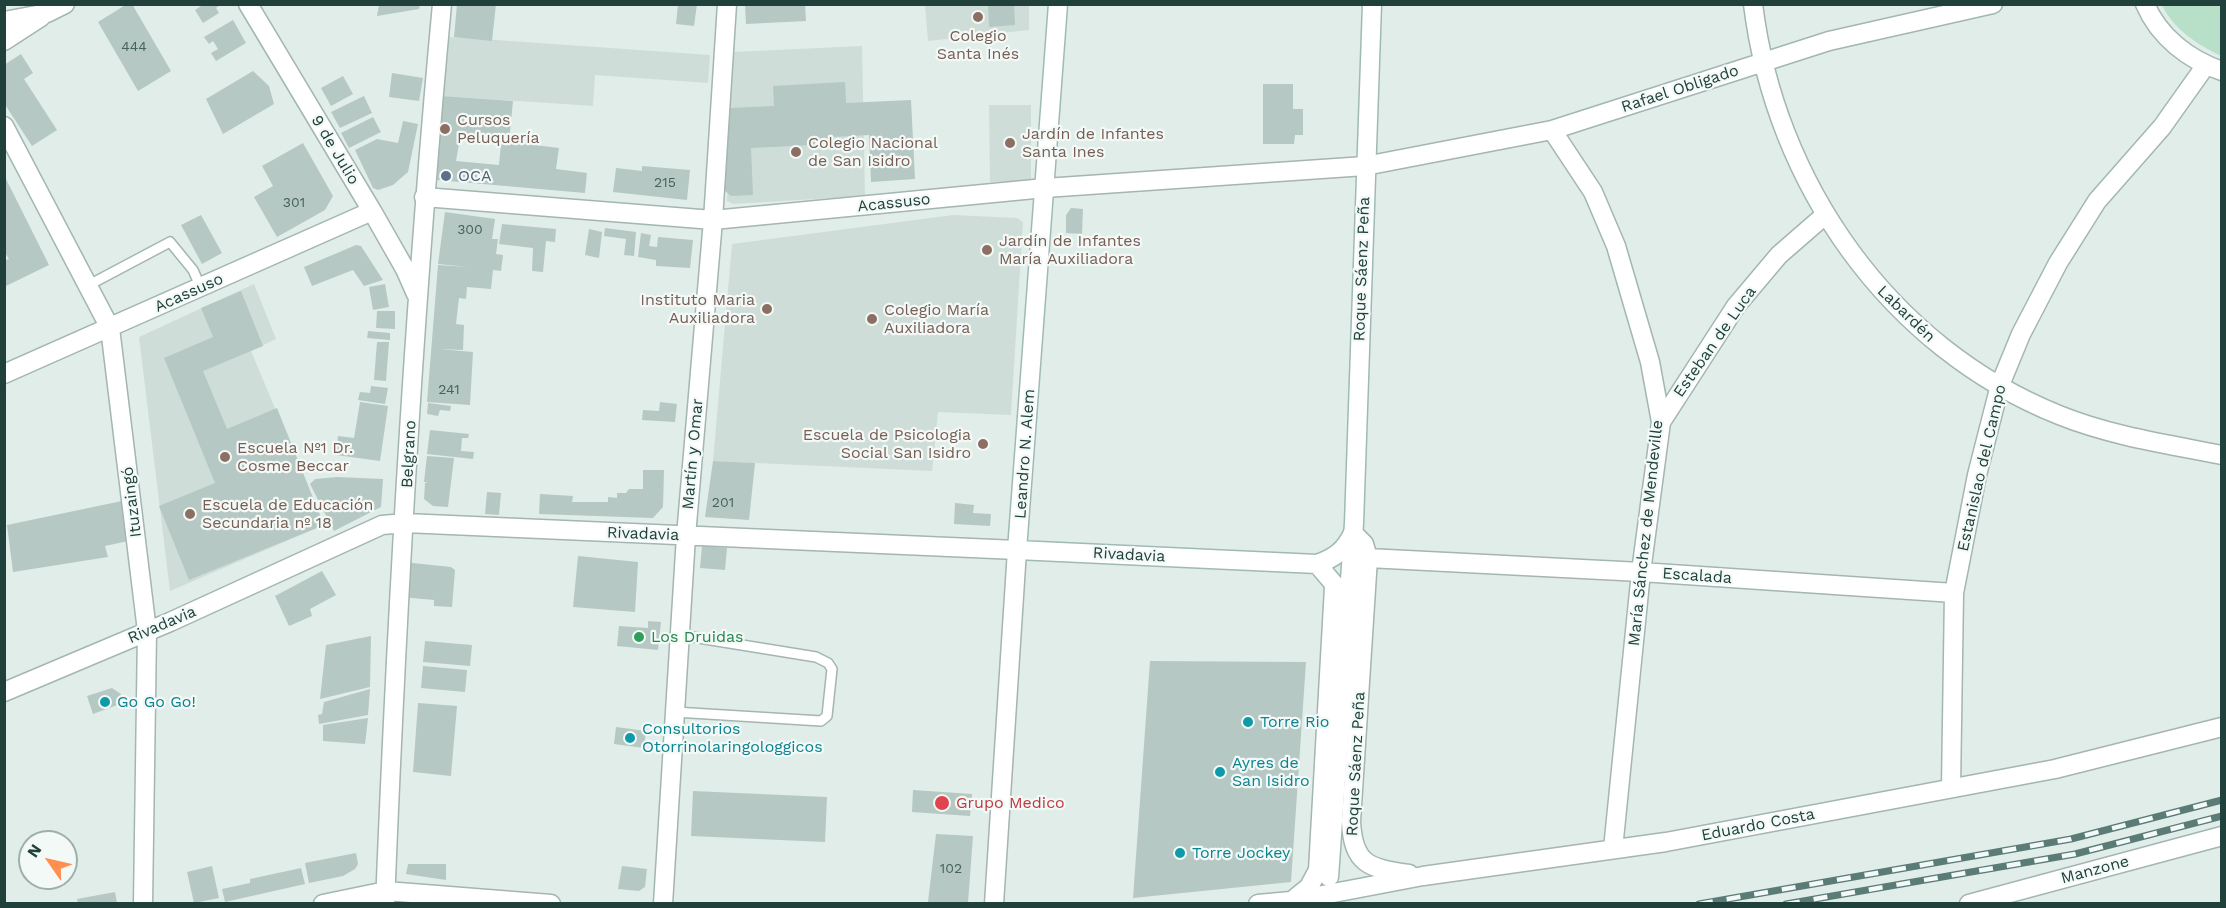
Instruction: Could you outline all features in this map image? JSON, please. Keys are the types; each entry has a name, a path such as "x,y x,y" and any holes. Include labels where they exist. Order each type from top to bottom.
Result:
{"street":[{"path":"4,41 65,4"},
{"name":"9 de Julio","path":"248,4 372,211 405,269 418,298"},
{"name":"Belgrano","path":"385,897 424,197 442,4"},
{"name":"Martín y Omar","path":"663,903 686,536 713,220 727,4"},
{"name":"Leandro N. Alem","path":"994,903 1017,550 1058,4"},
{"name":"Roque Sáenz Peña","path":"1329,877 1353,533 1372,4"},
{"name":"Labardén","path":"1753,4 1763,62 1788,141 1825,215 1860,266 1902,313 1949,354 2000,385 2057,414 2120,436 2222,455"},
{"name":"Rafael Obligado","path":"1365,166 1552,130 1829,41 1993,4"},
{"path":"2145,4 2168,38 2214,68"},
{"path":"4,21 47,13"},
{"name":"Estanislao del Campo","path":"1951,788 1954,594 1977,475 2000,385 2021,334 2058,263 2097,201 2214,68"},
{"name":"Ituzaingó","path":"4,126 110,328 147,631 143,903"},
{"name":"María Sánchez de Mendeville","path":"1552,130 1593,192 1616,246 1650,362 1661,422 1641,572 1613,849"},
{"name":"Acassuso","path":"424,197 713,220 1044,188 1365,166"},
{"name":"Acassuso","path":"4,374 372,211"},
{"name":"Esteban de Luca","path":"1661,422 1736,306 1779,255 1825,215"},
{"name":"Rivadavia","path":"4,692 147,631 382,525 405,523 1317,564"},
{"path":"1346,626 1334,584 1317,564 1338,555 1347,545 1353,533 1364,544 1368,558"},
{"name":"Roque Sáenz Peña","path":"1368,558 1351,821 1352,844 1362,861 1377,869 1423,876"},
{"name":"Escalada","path":"1368,558 1641,572 1954,594"},
{"name":"Roque Sáenz Peña","path":"1291,901 1309,887 1318,870 1334,584"},
{"name":"Eduardo Costa","path":"1258,903 1291,901 1423,876 1666,842 2055,769 2222,727"},
{"name":"Manzone","path":"1970,903 2222,836"},
{"path":"323,903 385,897 551,903"}],"lane":[{"path":"87,286 170,242 193,270 201,288"},
{"path":"675,712 822,722 827,716 832,669 828,663 816,657 680,635"}],"shaded area":[{"name":"Colegio Santa Inés","path":"925,5 1029,5 1029,30 928,41"},
{"path":"446,38 710,55 708,83 595,75 593,106 442,96"},
{"name":"Colegio Nacional de San Isidro","path":"862,46 865,196 733,204 727,201 732,52"},
{"name":"Jardín de Infantes Santa Ines","path":"989,105 1031,105 1031,181 990,182"},
{"path":"953,215 1017,218 1023,222 1011,415 938,412 932,471 713,461 732,244"},
{"name":"Escuela Nº1 Dr. Cosme Beccar","path":"254,284 276,339 251,351 324,525 170,591 139,337"}],"green space":[{"path":"2162,5 2221,5 2221,56 2180,29"}],"building":[{"path":"127,4 132,4 171,71 138,91 98,22"},
{"path":"204,4 221,4 216,8 219,13 203,23 195,10"},
{"path":"457,4 496,4 492,41 454,37"},
{"path":"678,4 697,4 694,26 676,24"},
{"path":"745,4 805,4 806,21 746,24"},
{"path":"988,4 1014,4 1015,25 989,27"},
{"path":"379,5 420,5 419,9 377,16"},
{"path":"233,20 246,43 216,61 211,53 218,49 213,41 209,44 204,37"},
{"path":"21,54 33,73 24,79 57,130 32,146 4,103 4,65"},
{"path":"253,71 269,86 274,104 223,134 206,99"},
{"path":"392,73 423,78 419,101 389,97"},
{"path":"343,76 353,94 331,106 321,88"},
{"path":"845,82 846,103 911,100 915,179 871,182 869,135 833,137 833,144 751,148 753,195 731,196 724,190 730,108 774,106 773,86"},
{"path":"1263,84 1293,84 1293,109 1303,109 1303,135 1295,135 1294,144 1263,144"},
{"path":"364,96 372,113 340,128 331,112"},
{"path":"442,96 513,101 509,142 559,148 556,169 587,173 585,193 437,180","holes":["460,138 509,142 501,144 499,165 456,161"]},
{"path":"373,117 381,132 349,148 341,133"},
{"path":"403,121 418,124 408,172 393,185 378,190 373,188 355,150 377,139 398,143"},
{"path":"303,143 333,196 325,210 277,237 254,197 273,186 262,166"},
{"path":"642,166 690,170 687,200 613,192 616,168 642,171"},
{"path":"4,175 49,265 4,287 4,261 9,259 4,251"},
{"path":"1071,208 1083,209 1082,234 1066,233 1066,215"},
{"path":"445,212 495,219 492,239 498,239 496,254 503,255 501,271 493,270 491,289 467,287 466,299 459,298 456,324 464,325 463,350 439,349 473,352 470,405 427,402 438,265 468,267 438,264"},
{"path":"201,215 222,253 202,264 181,225"},
{"path":"502,224 556,229 555,242 546,241 543,272 532,271 533,248 499,244"},
{"path":"605,228 636,232 634,256 624,255 626,239 604,236"},
{"path":"589,229 602,232 599,258 585,255"},
{"path":"641,233 651,235 649,246 657,247 658,237 693,240 690,268 656,266 656,260 638,257"},
{"path":"356,245 361,246 383,280 364,286 353,270 312,286 304,267"},
{"path":"385,284 389,307 373,310 369,287"},
{"name":"Escuela Nº1 Dr. Cosme Beccar","path":"241,291 263,346 203,371 227,429 277,408 324,525 189,580 159,506 215,483 164,358 213,337 201,308"},
{"path":"377,311 395,311 395,329 376,328"},
{"path":"368,331 390,333 390,340 367,338"},
{"path":"377,342 389,342 386,381 374,380"},
{"path":"371,386 388,388 385,404 358,400 360,392 370,393"},
{"path":"360,402 388,406 380,461 336,455 338,436 354,438"},
{"path":"660,402 677,404 675,422 642,420 643,410 659,411"},
{"path":"428,403 451,406 450,411 440,410 438,416 427,414"},
{"path":"430,430 469,434 468,438 462,438 461,451 474,452 473,459 427,454"},
{"path":"427,456 454,458 448,507 433,506 424,499 425,483 428,482 424,482"},
{"path":"713,461 755,463 749,520 705,517"},
{"path":"643,470 664,470 663,507 653,518 539,514 540,494 573,496 572,502 608,502 608,497 617,498 617,493 626,493 629,489 643,489"},
{"path":"337,477 383,479 381,507 334,531 310,484 315,479"},
{"path":"487,492 501,493 499,515 485,514"},
{"path":"122,501 128,541 105,546 108,557 13,572 7,525"},
{"path":"955,503 974,505 973,513 991,514 990,526 954,524"},
{"path":"702,546 727,548 725,570 700,568"},
{"path":"578,556 638,562 635,612 573,607"},
{"path":"403,562 451,567 455,570 452,607 434,606 434,600 401,597"},
{"path":"322,571 336,595 310,609 312,616 289,626 275,596"},
{"name":"Los Druidas","path":"648,621 661,622 658,650 617,646 619,626 648,628"},
{"path":"371,636 370,687 320,699 326,645"},
{"path":"425,641 472,645 470,666 423,662"},
{"name":"Ayres de San Isidro","path":"1150,661 1306,662 1291,882 1133,898"},
{"path":"423,666 467,670 465,692 421,688"},
{"name":"Go Go Go!","path":"112,688 121,694 120,704 93,714 87,696"},
{"path":"370,689 368,715 319,724 318,715 322,714 324,702"},
{"path":"418,703 457,706 451,776 413,772"},
{"path":"368,718 365,744 323,741 323,725"},
{"name":"Consultorios Otorrinolaringologgicos","path":"616,727 646,731 644,748 614,744"},
{"name":"Grupo Medico","path":"913,790 972,794 970,816 912,812"},
{"path":"693,791 827,797 825,842 691,836"},
{"path":"936,834 973,836 968,903 928,902"},
{"path":"356,853 358,864 355,869 343,876 309,883 305,863"},
{"path":"408,864 446,864 446,880 406,874"},
{"path":"212,866 219,898 194,903 187,872"},
{"path":"622,866 647,869 645,887 639,891 618,889"},
{"path":"301,868 305,884 225,902 222,889 250,883 250,879"},
{"path":"115,892 117,903 78,903 77,899"}],"railway":[{"path":"1699,904 2071,839 2222,800"},
{"path":"1786,904 2075,854 2222,816"}],"place":[{"name":"Colegio Santa Inés","path":"978,17"},
{"name":"Cursos Peluquería","path":"445,129"},
{"name":"Jardín de Infantes Santa Ines","path":"1010,143"},
{"name":"Colegio Nacional de San Isidro","path":"796,152"},
{"name":"OCA","path":"446,176"},
{"name":"Jardín de Infantes María Auxiliadora","path":"987,250"},
{"name":"Instituto Maria Auxiliadora","path":"767,309"},
{"name":"Colegio María Auxiliadora","path":"872,319"},
{"name":"Escuela de Psicologia Social San Isidro","path":"983,444"},
{"name":"Escuela Nº1 Dr. Cosme Beccar","path":"225,457"},
{"name":"Escuela de Educación Secundaria nº 18","path":"190,514"},
{"name":"Los Druidas","path":"639,637"},
{"name":"Go Go Go!","path":"105,702"},
{"name":"Torre Rio","path":"1248,722"},
{"name":"Consultorios Otorrinolaringologgicos","path":"630,738"},
{"name":"Ayres de San Isidro","path":"1220,772"},
{"name":"Grupo Medico","path":"942,803"},
{"name":"Torre Jockey","path":"1180,853"}]}
